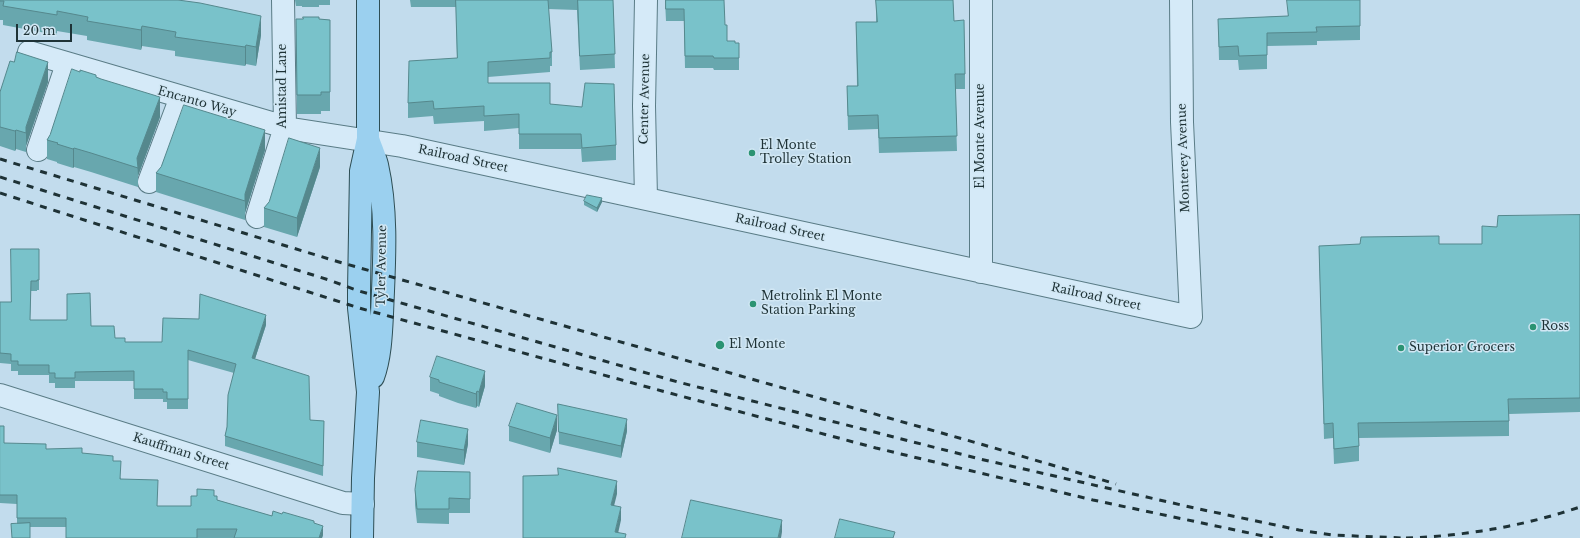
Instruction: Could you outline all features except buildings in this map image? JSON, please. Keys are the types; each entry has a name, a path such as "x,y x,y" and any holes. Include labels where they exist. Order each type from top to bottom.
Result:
{"main road":[{"name":"Tyler Avenue","path":"362,538 368,392 359,308 359,291 361,170 368,140 368,0"}],"street":[{"name":"Amistad Lane","path":"257,217 285,127 283,0"},
{"name":"Center Avenue","path":"646,0 644,106 646,198"},
{"name":"El Monte Avenue","path":"981,0 981,272"},
{"name":"Monterey Avenue","path":"1181,0 1182,122 1191,317"},
{"name":"Encanto Way","path":"29,52 285,127 340,137 368,140"},
{"path":"38,150 67,64"},
{"path":"149,182 181,97"},
{"name":"Railroad Street","path":"368,140 646,198 1191,317"},
{"name":"Kauffman Street","path":"0,395 343,503 363,504"}],"railway":[{"path":"0,159 339,262 984,445 1116,484"},
{"path":"0,177 329,280 359,291 678,382 980,459 1199,509 1299,530 1332,535 1403,538"},
{"path":"0,193 359,308 662,391 876,448 1093,500 1273,538"},
{"path":"1406,538 1450,535 1494,529 1537,520 1580,507"}],"place":[{"name":"El Monte Trolley Station","path":"752,153"},
{"name":"Metrolink El Monte Station Parking","path":"753,304"},
{"name":"Ross","path":"1533,327"},
{"name":"El Monte","path":"720,345"},
{"name":"Superior Grocers","path":"1401,348"}]}
